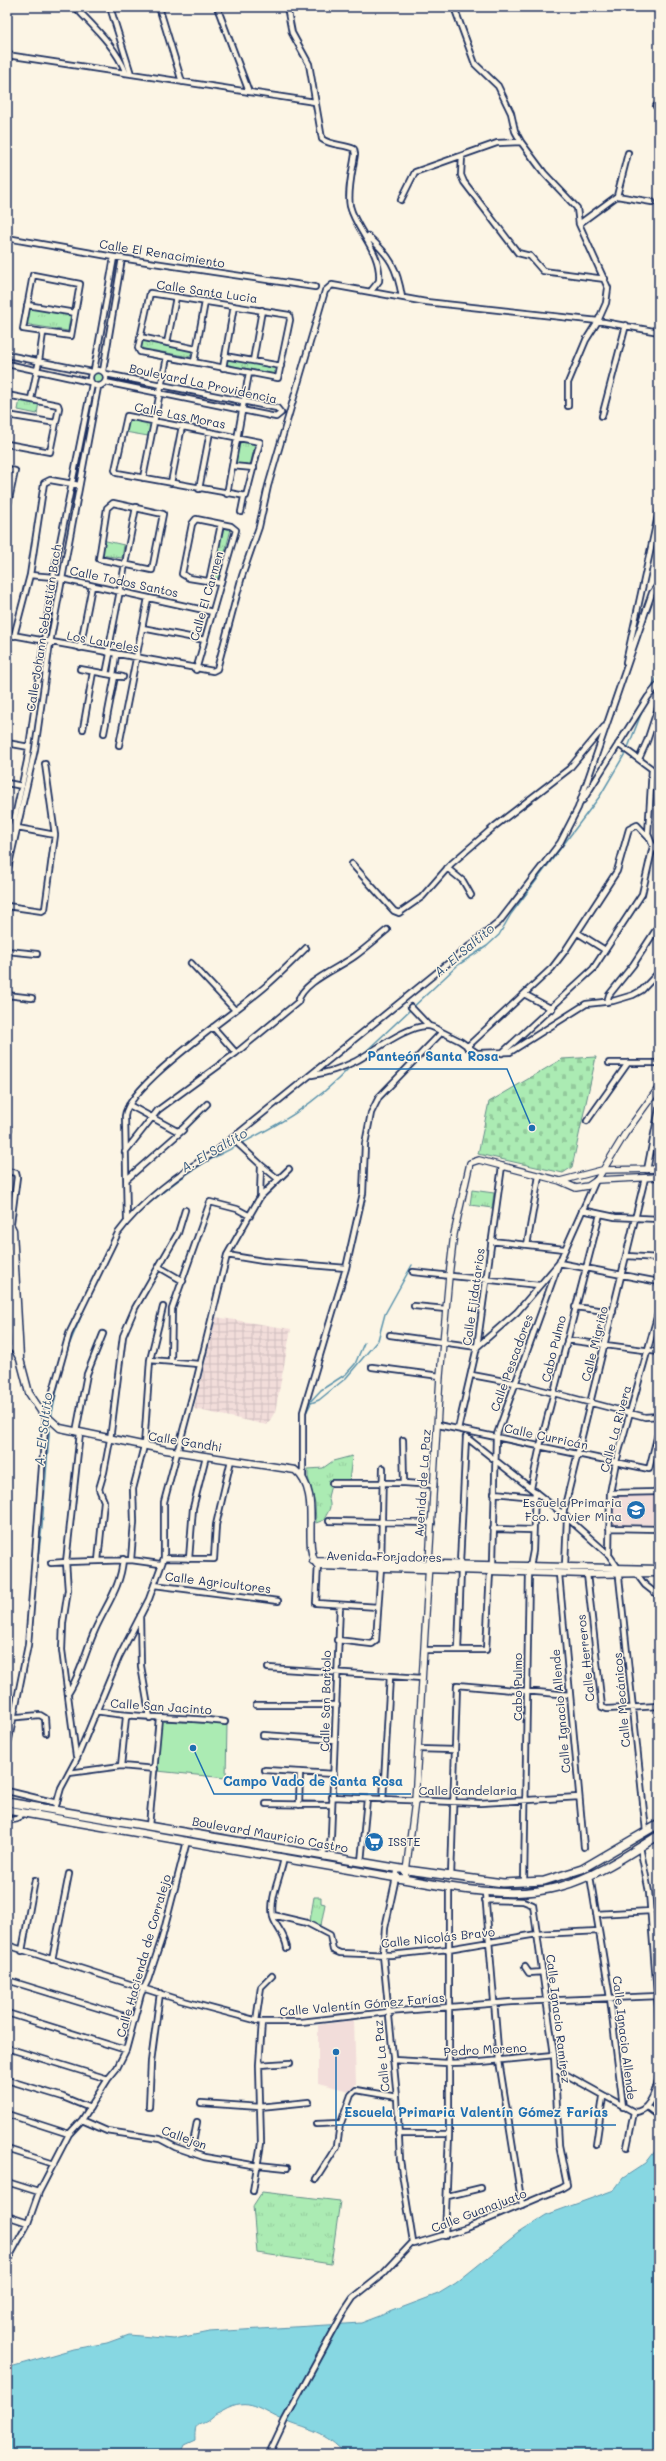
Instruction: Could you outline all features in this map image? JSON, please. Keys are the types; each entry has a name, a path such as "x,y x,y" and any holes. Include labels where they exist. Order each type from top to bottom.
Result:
{"main road":[{"name":"Calle Gandhi","path":"9,1220 17,1347"},
{"name":"Calle Gandhi","path":"7,1236 17,1347 29,1393 46,1416 60,1428 110,1440 178,1452 290,1468 298,1472 303,1479"},
{"path":"303,1479 311,1509 316,1562"},
{"name":"Avenida Forjadores","path":"316,1562 430,1565 493,1563 619,1570 659,1569"},
{"name":"Avenida Forjadores","path":"430,1565 461,1570 559,1574 587,1574 619,1570 636,1573 659,1574"},
{"name":"Boulevard Mauricio Castro","path":"7,1802 56,1806 148,1826 407,1870 490,1882 524,1883 544,1881 582,1869 659,1824"},
{"name":"Boulevard Mauricio Castro","path":"7,1810 484,1892 543,1891 575,1883 590,1876 659,1836"}],"street":[{"path":"75,7 104,38 129,74"},
{"path":"110,7 129,74"},
{"path":"159,7 182,82"},
{"path":"217,7 249,92"},
{"path":"287,7 292,33 309,64 322,139 326,143 354,149 355,154 349,199 352,211 366,235 377,261 379,276 378,283 371,291"},
{"path":"454,7 475,64 498,86 512,112 515,131 521,142 544,173 577,208 579,224 608,288 608,298 598,321 586,340 568,383 568,406"},
{"path":"7,55 315,102"},
{"path":"401,200 415,172 497,143 521,142"},
{"path":"579,224 618,196 628,153"},
{"path":"462,156 461,175 464,182 518,253 530,256 543,271 605,279"},
{"path":"618,196 652,202"},
{"path":"366,235 391,260 396,269 402,297"},
{"name":"Calle El Renacimiento","path":"7,238 114,257 315,287"},
{"path":"7,354 93,371 114,257"},
{"path":"7,364 91,383 98,387 105,382 104,373 122,258"},
{"path":"33,275 76,282 81,285 75,313 70,336 23,329 33,275"},
{"name":"Los Laureles","path":"7,634 42,642 196,670 213,671 220,665 242,576 259,527 268,486 325,291 328,286 337,284 426,302 598,321 659,332"},
{"name":"Calle Santa Lucia","path":"140,338 150,294 262,310 290,316 280,366"},
{"path":"167,343 176,297"},
{"path":"194,362 205,302"},
{"path":"27,305 75,313"},
{"path":"223,368 234,306"},
{"path":"253,361 262,310"},
{"path":"602,416 626,325"},
{"path":"31,399 43,333"},
{"path":"196,348 140,338 140,352 277,378 280,366 225,356"},
{"path":"143,478 167,358"},
{"name":"Boulevard La Providencia","path":"93,371 279,409 281,413 276,417 105,382"},
{"name":"Calle Johann Sebastián Bach","path":"7,854 29,747 42,642 53,577 93,371"},
{"path":"227,494 249,373"},
{"name":"Calle Johann Sebastián Bach","path":"7,873 12,827 35,749 61,579 98,387"},
{"path":"7,395 59,406 50,452 7,444"},
{"path":"7,415 56,423"},
{"name":"Calle Las Moras","path":"128,416 155,421 238,437 260,443 254,468 244,497 115,472 124,423 128,416"},
{"path":"171,483 182,426"},
{"path":"199,489 210,432"},
{"path":"232,466 254,468"},
{"path":"7,469 15,471 7,509"},
{"path":"14,636 30,575 45,481 50,480 79,485"},
{"path":"241,512 244,497"},
{"path":"113,503 163,514 153,569 124,565 98,558 107,508 113,503"},
{"path":"106,674 119,592 136,508"},
{"path":"622,684 659,511"},
{"path":"209,581 221,524 194,520 185,555 183,575 209,581 220,583"},
{"name":"Calle El Carmen","path":"196,670 235,528 221,524"},
{"name":"Calle Todos Santos","path":"30,575 53,577 213,612"},
{"path":"578,808 606,724 622,684 652,593 659,584"},
{"path":"80,648 92,586"},
{"path":"119,745 148,598"},
{"path":"142,628 205,640"},
{"path":"104,733 116,655"},
{"path":"80,669 122,677"},
{"path":"83,729 93,672"},
{"path":"7,1749 28,1645 46,1416 69,1334 110,1246 127,1220 171,1183 232,1138 312,1075 499,922 560,843 578,808 648,697 659,684"},
{"path":"639,759 647,741 659,705"},
{"path":"352,864 396,913 422,897 447,868 495,826 569,769 606,724"},
{"path":"7,743 29,747"},
{"path":"618,744 651,767 653,773 648,815 649,838"},
{"path":"7,906 44,911 55,835 45,764"},
{"path":"653,773 659,774"},
{"path":"7,783 22,786"},
{"path":"467,1047 552,968 578,933 617,871 629,828 637,826 649,838 659,853"},
{"path":"12,827 55,835"},
{"path":"502,1053 590,973 642,894 653,846"},
{"path":"447,868 463,881 472,895"},
{"path":"607,1002 609,995 633,965 659,925"},
{"path":"125,1152 160,1108 236,1053 298,1002 299,996 315,981 354,956 387,930"},
{"path":"578,933 605,950"},
{"path":"127,1220 125,1116 129,1105 157,1073 266,986 306,948"},
{"path":"7,951 37,954"},
{"path":"191,963 235,1010"},
{"path":"411,1007 429,1026 480,1054 502,1053 514,1050 586,1004 607,1002 633,995 642,990 659,972"},
{"path":"524,994 552,1009"},
{"path":"7,995 32,998"},
{"path":"312,1075 328,1073 356,1061 398,1036 429,1026"},
{"path":"213,1027 236,1053"},
{"path":"303,1479 303,1412 346,1268 363,1193 365,1144 373,1108 379,1098 442,1032"},
{"path":"609,1063 659,1063"},
{"path":"587,1121 628,1063"},
{"path":"502,1166 560,1181 580,1188 588,1186 596,1180 625,1134 659,1087"},
{"path":"129,1105 177,1131 182,1129 207,1104"},
{"path":"647,1170 657,1131 659,1109"},
{"path":"127,1179 188,1125"},
{"path":"232,1138 278,1179"},
{"name":"Avenida de La Paz","path":"405,1879 415,1801 440,1376 454,1234 470,1163 477,1159 502,1166"},
{"path":"260,1197 262,1180 261,1165"},
{"name":"Calle Ejidatarios","path":"458,1429 472,1375 477,1347 502,1166"},
{"path":"7,1791 56,1806 61,1788 77,1758 119,1657 154,1585 160,1564 164,1558 164,1502 178,1452 227,1255 260,1197 289,1169"},
{"path":"560,1181 602,1170 659,1169"},
{"path":"7,1171 16,1173 18,1177 9,1220"},
{"path":"527,1245 539,1176"},
{"path":"596,1180 659,1177"},
{"name":"Calle Migriño","path":"563,1514 591,1405 645,1178"},
{"name":"Calle Pescadores","path":"493,1563 494,1460 496,1437 558,1263 596,1180"},
{"path":"171,1361 172,1309 210,1202 237,1209 250,1216"},
{"path":"98,1561 104,1501 98,1489 104,1472 110,1440 124,1336 135,1308 178,1234 185,1210"},
{"path":"582,1210 636,1219 659,1219"},
{"name":"Cabo Pulmo","path":"524,1883 529,1572 531,1565 533,1530 533,1492 540,1446 566,1340 600,1214"},
{"path":"491,1241 564,1249"},
{"path":"227,1255 263,1261 346,1268"},
{"path":"627,1256 659,1258"},
{"path":"390,1335 477,1347 514,1315 558,1263 659,1282"},
{"path":"159,1267 183,1281"},
{"path":"413,1272 539,1285"},
{"path":"414,1306 446,1309"},
{"path":"131,1560 134,1522 132,1489 144,1446 150,1360 163,1307"},
{"path":"575,1307 613,1312"},
{"name":"Calle La Rivera","path":"609,1555 608,1528 610,1493 616,1462 659,1310"},
{"path":"77,1758 62,1650 63,1623 68,1584 66,1562 78,1432 87,1374 103,1334"},
{"path":"566,1340 659,1352"},
{"path":"7,1349 17,1347"},
{"path":"150,1360 199,1364"},
{"path":"372,1366 440,1376"},
{"path":"472,1375 515,1383 591,1405 645,1416 659,1416"},
{"name":"Calle Curricán","path":"438,1425 649,1469 654,1449"},
{"path":"659,1430 654,1449 659,1450"},
{"path":"460,1563 467,1431"},
{"path":"466,1437 533,1492 563,1514 609,1555 619,1570"},
{"path":"403,1440 404,1483"},
{"path":"189,1558 192,1514 206,1456"},
{"path":"164,1558 214,1559 216,1525 231,1460"},
{"path":"337,1640 375,1643 381,1564 384,1483 383,1468"},
{"path":"332,1483 404,1483 434,1485"},
{"path":"494,1493 533,1492"},
{"path":"610,1493 659,1492"},
{"path":"565,1566 567,1518"},
{"path":"329,1520 432,1523"},
{"path":"608,1528 659,1529"},
{"path":"493,1529 533,1530"},
{"path":"51,1563 123,1559 160,1564"},
{"path":"69,1692 77,1680 96,1629 119,1585 123,1559"},
{"path":"316,1562 316,1603 378,1607"},
{"path":"458,1650 461,1570"},
{"name":"Calle Mecánicos","path":"619,1570 646,1831"},
{"path":"424,1650 486,1650 490,1571"},
{"path":"636,1573 645,1585 659,1596 659,1604"},
{"name":"Calle Ignacio Allende","path":"559,1574 584,1847"},
{"name":"Calle Herreros","path":"587,1574 601,1705 607,1709 659,1706"},
{"name":"Calle Agricultores","path":"154,1585 278,1601"},
{"name":"Calle San Bartolo","path":"321,1855 330,1840 337,1705 337,1640 340,1605"},
{"path":"140,1614 141,1666 150,1718"},
{"path":"268,1668 422,1678"},
{"path":"383,1800 390,1676"},
{"path":"451,1877 452,1802 457,1685 570,1694"},
{"path":"256,1705 337,1705"},
{"name":"Calle San Jacinto","path":"96,1711 126,1717 204,1719 225,1722"},
{"path":"7,1718 14,1719 43,1716 46,1733"},
{"path":"121,1766 126,1717"},
{"path":"148,1826 159,1718"},
{"path":"263,1735 335,1740"},
{"path":"418,1749 454,1750"},
{"path":"69,1773 121,1766 155,1769"},
{"path":"265,1770 334,1774"},
{"path":"299,1805 300,1772"},
{"name":"Calle Candelaria","path":"332,1797 452,1802 525,1801 579,1797"},
{"path":"361,1862 367,1799"},
{"path":"266,1804 332,1805"},
{"path":"7,1821 17,1818 23,1813"},
{"name":"Calle Hacienda de Corralejo","path":"7,2261 9,2251 28,2223 39,2192 69,2134 82,2120 108,2078 118,2068 126,2050 144,1988 160,1946 187,1841"},
{"path":"640,1848 645,1864 659,1996 659,2020"},
{"path":"284,1858 275,1894 273,1915 275,1922 285,1936 287,1948"},
{"name":"Calle La Paz","path":"398,1868 385,1928 382,1955 397,2097 398,2134 402,2179 412,2242"},
{"path":"52,1960 69,1874"},
{"name":"Calle Ignacio Allende","path":"590,1876 610,1998 623,2107"},
{"path":"22,1951 34,1880"},
{"path":"445,2236 448,2196 449,2134 449,1887"},
{"path":"484,1892 499,2061 522,2205"},
{"name":"Calle Ignacio Ramírez","path":"485,1900 523,1901 531,1903 543,1972 556,2069 559,2145 567,2185"},
{"path":"596,1914 650,1911"},
{"name":"Calle Nicolás Bravo","path":"273,1915 307,1923 330,1935 335,1952 382,1955 448,1949 537,1934 599,1931"},
{"name":"Calle Valentín Gómez Farías","path":"7,1945 22,1951 259,2022 301,2022 388,2012 493,2003 659,1996"},
{"path":"525,1966 528,1973 543,1972"},
{"path":"253,2191 261,2143 259,2022 261,1987 272,1976"},
{"path":"7,1980 134,2020"},
{"path":"149,2107 150,2074 160,1993"},
{"path":"7,2014 126,2050"},
{"path":"7,2048 108,2078"},
{"name":"Pedro Moreno","path":"393,2060 448,2063 499,2061 554,2055"},
{"path":"259,2065 290,2063"},
{"path":"556,2069 603,2097 634,2112 639,2112 647,2107 659,2076"},
{"path":"7,2080 63,2097 90,2108"},
{"path":"316,2178 337,2146 340,2124 344,2120 351,2095 356,2090 397,2097"},
{"path":"596,2145 603,2097"},
{"path":"201,2103 260,2107 309,2102"},
{"path":"647,2107 659,2116"},
{"path":"627,2147 634,2112"},
{"path":"7,2114 69,2134"},
{"name":"Callejon","path":"82,2120 107,2131 160,2140 191,2153 217,2160 287,2168"},
{"path":"191,2153 197,2122"},
{"path":"316,2124 340,2124"},
{"path":"398,2134 449,2134"},
{"path":"7,2149 54,2164"},
{"path":"7,2182 39,2192"},
{"name":"Calle Guanajuato","path":"412,2242 414,2244 445,2236 567,2185"},
{"path":"448,2196 481,2188"},
{"path":"7,2216 28,2223"},
{"path":"269,2454 314,2364 353,2298 383,2274 412,2242"}],"shaded area":[{"path":"216,1317 291,1329 275,1412 267,1425 194,1409"},
{"name":"Escuela Primaria Fco. Javier Mina","path":"659,1494 659,1525 612,1524 613,1495"},
{"path":"354,2020 356,2084 349,2091 318,2083 318,2025"}],"green space":[{"path":"28,306 71,313 68,331 24,324"},
{"path":"141,340 192,351 190,357 139,348"},
{"path":"226,357 275,367 274,374 224,364"},
{"path":"98,370 104,372 106,378 104,384 98,386 92,384 90,378 92,372"},
{"path":"20,399 39,402 37,414 18,410"},
{"path":"128,418 151,423 148,436 125,432"},
{"path":"238,440 255,444 250,466 234,464"},
{"path":"223,527 231,529 218,579 211,578"},
{"path":"102,540 124,545 122,558 100,555"},
{"path":"596,1057 572,1167 563,1173 478,1154 489,1102 562,1059"},
{"path":"472,1190 494,1193 492,1208 470,1205"},
{"path":"352,1456 349,1482 332,1481 328,1497 330,1504 329,1509 324,1520 316,1523 315,1504 308,1477 308,1469 323,1468 333,1461"},
{"path":"161,1721 227,1724 226,1778 157,1771"},
{"path":"314,1897 321,1897 321,1903 325,1904 321,1925 310,1921"},
{"path":"262,2192 340,2201 331,2264 257,2253 253,2206"}],"water":[{"path":"659,2146 659,2454 345,2454 331,2441 317,2433 285,2421 262,2409 248,2405 240,2405 223,2411 197,2426 195,2440 184,2445 180,2454 7,2454 7,2368 73,2349 107,2343 129,2335 174,2339 209,2332 361,2323 438,2294 456,2283 518,2233 546,2215 614,2190 623,2178 646,2163"}],"waterway":[{"name":"A. El Saltito","path":"650,692 659,672"},
{"name":"A. El Saltito","path":"362,1055 458,965 487,946 499,935 511,914 600,796 627,750 643,709"},
{"name":"A. El Saltito","path":"141,1210 195,1169 288,1118 320,1095 352,1065"},
{"path":"306,1413 311,1403 319,1400 346,1378 378,1340 385,1314 412,1265"},
{"name":"A. El Saltito","path":"67,1350 88,1300"},
{"path":"308,1404 321,1390 346,1374 355,1364 364,1343"},
{"name":"A. El Saltito","path":"51,1418 61,1371"},
{"name":"A. El Saltito","path":"35,1581 42,1527 50,1422"},
{"name":"A. El Saltito","path":"7,1761 26,1665"}],"place":[{"name":"Panteón Santa Rosa","path":"532,1128"},
{"name":"Escuela Primaria Fco. Javier Mina","path":"636,1510"},
{"name":"Campo Vado de Santa Rosa","path":"193,1748"},
{"name":"ISSTE","path":"374,1842"},
{"name":"Escuela Primaria Valentín Gómez Farías","path":"336,2052"}]}
